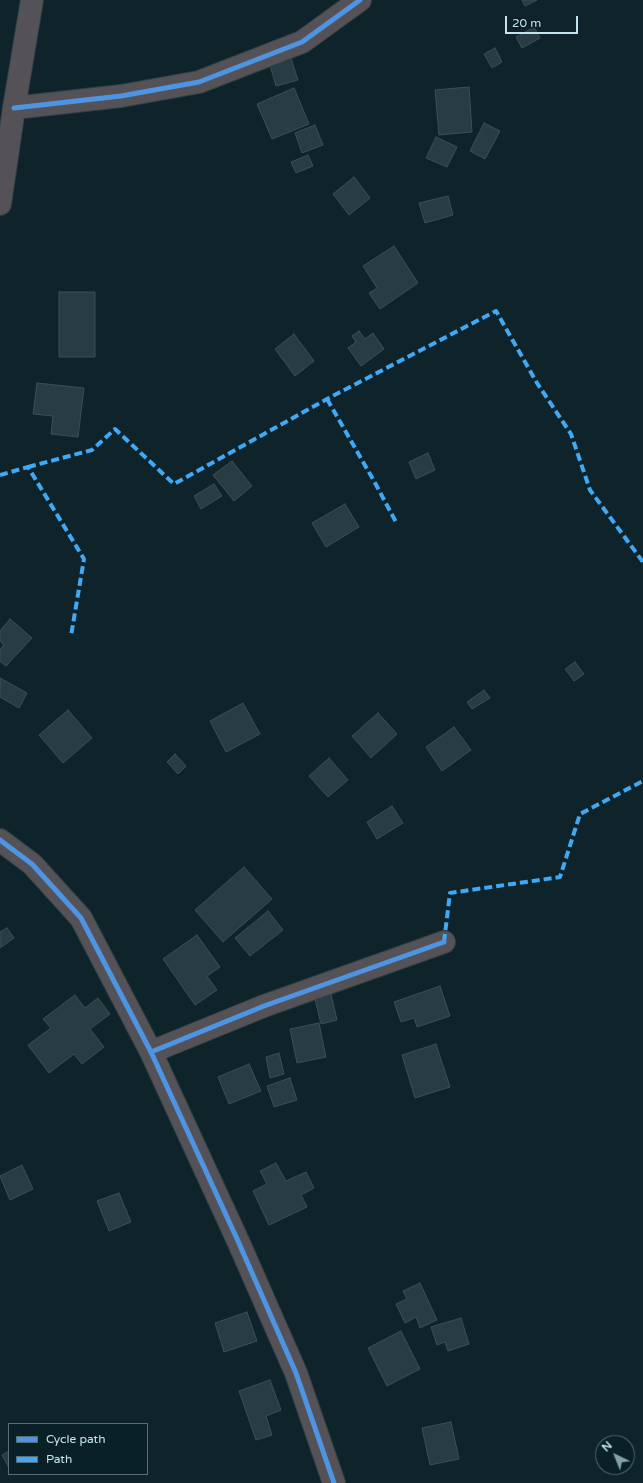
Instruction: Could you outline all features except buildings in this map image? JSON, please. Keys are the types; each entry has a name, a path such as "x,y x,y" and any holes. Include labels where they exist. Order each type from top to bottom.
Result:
{"street":[{"path":"0,204 32,0"},
{"path":"14,108 121,96 199,82 302,42 360,0"},
{"path":"0,840 32,864 81,918 150,1052 238,1241 296,1373 334,1483"},
{"path":"150,1052 264,1006 444,942"}],"marked path":[{"path":"28,467 92,450 115,429 174,484 327,399 496,311 537,383 571,434 590,490 643,562"},
{"path":"327,399 397,524"},
{"path":"0,475 28,467 84,559 71,636"},
{"path":"444,942 450,893 560,877 580,814 643,781"}],"cycle path":[{"path":"14,108 121,96 199,82 302,42 360,0"},
{"path":"0,840 32,864 81,918 151,1052 238,1241 296,1373 334,1483"},
{"path":"151,1052 264,1006 444,942"}]}
